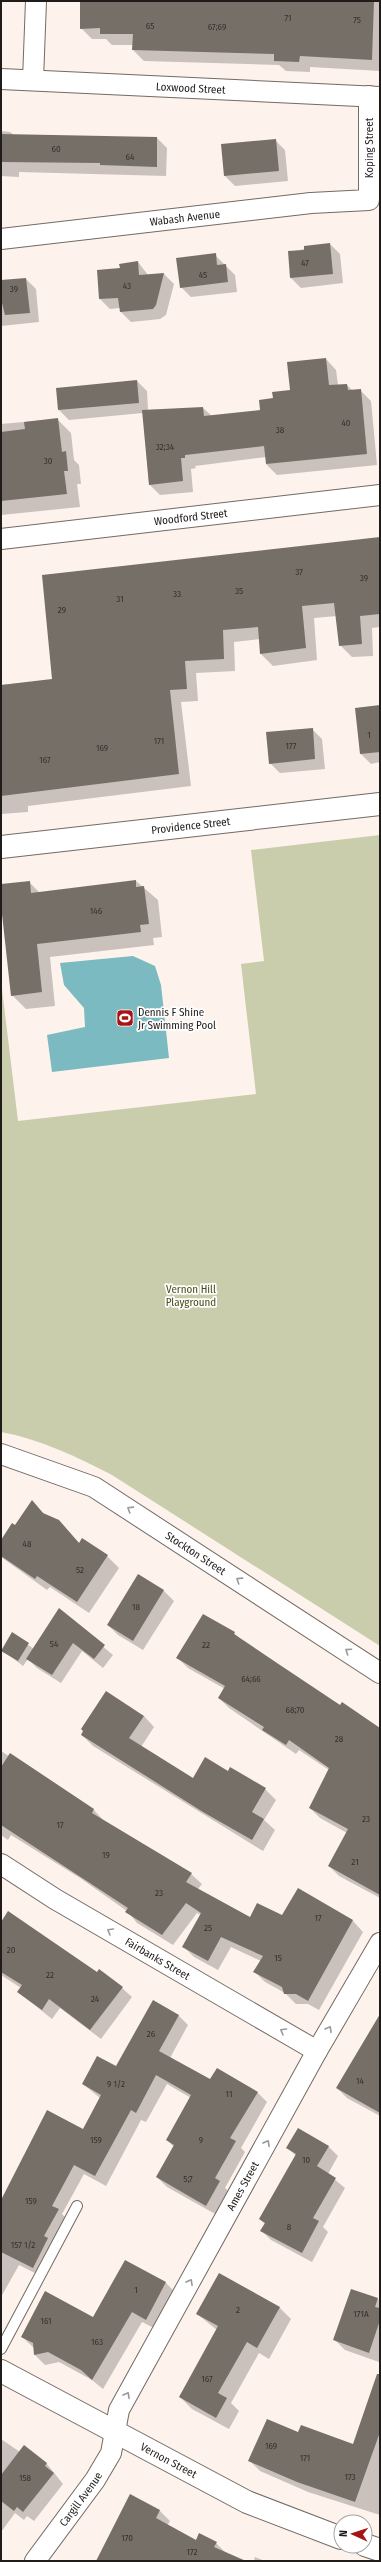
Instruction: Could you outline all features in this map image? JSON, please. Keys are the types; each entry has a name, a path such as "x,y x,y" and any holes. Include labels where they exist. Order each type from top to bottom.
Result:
{"street":[{"path":"33,80 36,1"},
{"name":"Loxwood Street","path":"1,80 33,80 374,96"},
{"name":"Koping Street","path":"369,200 374,96"},
{"name":"Wabash Avenue","path":"1,239 311,203 369,200"},
{"name":"Woodford Street","path":"1,539 380,495"},
{"name":"Providence Street","path":"1,847 380,804"},
{"name":"Stockton Street","path":"1,1454 94,1487 380,1673"},
{"name":"Fairbanks Street","path":"1,1864 55,1899 317,2051"},
{"name":"Ames Street","path":"114,2432 119,2410 317,2051 380,1943"},
{"name":"Vernon Street","path":"1,2371 247,2502 333,2535"},
{"name":"Cargill Avenue","path":"35,2561 95,2480 111,2453 114,2432"}],"lane":[{"path":"1,2350 77,2206"}],"green space":[{"name":"Vernon Hill Playground","path":"380,835 380,1646 112,1475 72,1455 44,1444 1,1432 1,981 18,1121 256,1094 241,964 264,961 251,850"}],"water":[{"name":"Dennis F Shine Jr Swimming Pool","path":"133,956 155,966 161,985 169,1058 52,1072 47,1035 85,1027 84,1008 64,985 60,963"}],"building":[{"path":"80,1 374,1 372,60 300,56 299,62 274,61 274,54 132,50 133,34 100,34 100,28 80,29"},
{"path":"1,134 157,137 157,167 100,165 100,163 1,162"},
{"path":"276,139 279,171 224,176 221,144"},
{"path":"330,243 333,274 290,278 288,251 304,250 304,246"},
{"path":"216,253 217,265 226,264 228,282 180,288 176,258"},
{"path":"138,261 139,275 164,273 156,305 153,309 120,312 118,298 99,299 97,270 120,268 119,264"},
{"path":"26,278 30,313 5,315 1,299 1,280"},
{"path":"326,358 329,385 347,384 348,390 361,389 367,454 266,464 264,446 185,455 185,458 181,458 183,481 149,485 142,410 203,407 204,416 260,410 259,400 273,398 272,392 290,390 287,362"},
{"path":"137,380 139,403 58,410 56,388"},
{"path":"58,418 62,452 66,451 68,471 64,471 67,494 1,501 1,432 25,429 24,422"},
{"path":"380,537 380,614 360,616 362,644 339,646 334,603 302,606 306,648 260,654 258,627 223,630 224,659 185,661 187,689 170,690 179,774 1,796 1,685 52,679 42,575"},
{"path":"380,705 380,752 360,754 355,708"},
{"path":"313,728 315,759 269,764 266,732"},
{"path":"136,880 136,887 144,886 149,924 140,925 141,932 37,944 42,992 11,996 1,905 1,884 30,881 31,893"},
{"path":"32,1500 43,1513 59,1520 79,1543 82,1538 108,1555 77,1602 37,1576 35,1579 1,1556 1,1540 12,1523 15,1525"},
{"path":"138,1574 164,1590 133,1641 107,1625"},
{"path":"59,1608 105,1645 94,1659 73,1643 52,1675 26,1659"},
{"path":"203,1614 235,1632 234,1634 340,1705 342,1702 380,1728 380,1895 328,1866 348,1829 309,1808 329,1768 289,1740 286,1745 262,1730 264,1727 218,1698 225,1686 176,1658"},
{"path":"12,1632 29,1643 18,1661 1,1651"},
{"path":"106,1691 144,1716 129,1738 193,1778 205,1757 228,1771 230,1767 266,1788 252,1812 264,1819 252,1840 203,1812 81,1735 83,1731 81,1729"},
{"path":"10,1753 94,1809 92,1813 192,1873 186,1882 250,1917 257,1903 282,1915 298,1888 353,1920 308,2001 296,1994 284,1994 282,1987 253,1972 263,1956 221,1937 208,1961 182,1947 201,1913 186,1903 162,1935 125,1912 128,1908 1,1825 1,1767"},
{"path":"8,1911 97,1972 99,1969 123,1987 90,2030 49,1999 42,2010 17,1992 22,1985 1,1972 1,1922"},
{"path":"153,2000 179,2015 159,2051 210,2079 217,2068 258,2092 230,2138 236,2141 215,2178 220,2181 206,2206 156,2177 174,2145 166,2140 191,2095 156,2075 136,2113 131,2110 95,2176 74,2165 52,2206 59,2209 44,2236 48,2238 33,2268 1,2252 1,2200 47,2110 83,2129 101,2095 82,2084 97,2056 116,2066"},
{"path":"380,2014 380,2113 336,2088"},
{"path":"298,2128 329,2146 317,2166 336,2178 313,2218 319,2221 302,2253 260,2231 265,2223 259,2219 296,2154 286,2148"},
{"path":"125,2260 166,2282 146,2320 132,2312 92,2380 81,2370 48,2352 34,2355 33,2343 21,2337 45,2291 93,2317"},
{"path":"219,2273 280,2307 257,2348 247,2342 218,2393 227,2398 216,2418 179,2397 218,2326 196,2314"},
{"path":"351,2289 378,2298 375,2307 380,2308 380,2320 369,2353 333,2340"},
{"path":"377,2374 380,2374 380,2432 355,2502 297,2482 248,2461 267,2419 298,2432 301,2425 353,2444"},
{"path":"24,2445 47,2463 45,2466 54,2473 23,2512 17,2507 14,2511 1,2501 1,2475"},
{"path":"130,2494 160,2510 156,2518 196,2540 199,2533 217,2542 214,2547 246,2561 96,2561"}],"place":[{"name":"Dennis F Shine Jr Swimming Pool","path":"125,1018"}]}
